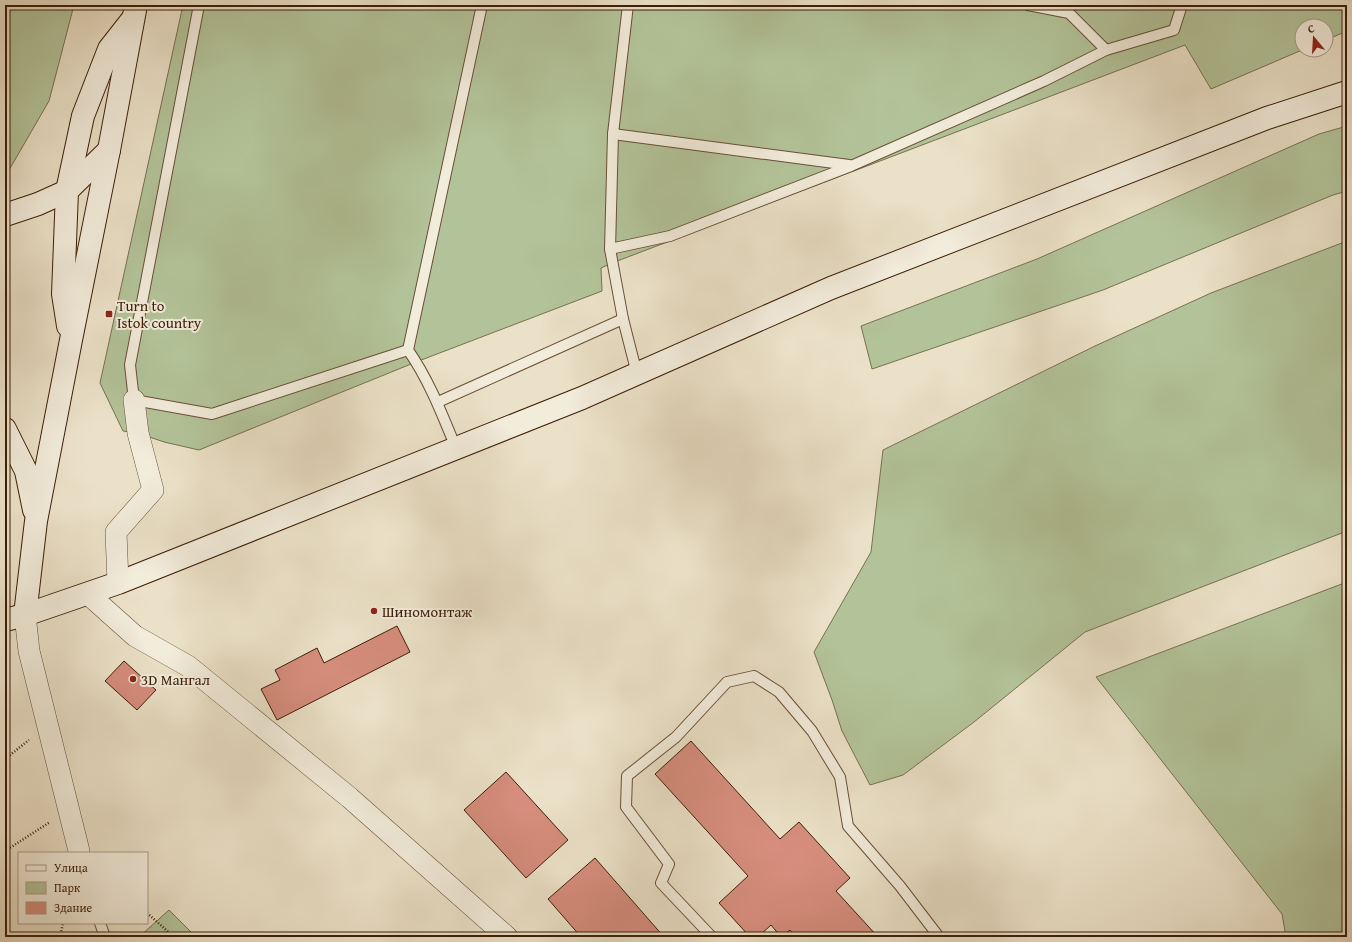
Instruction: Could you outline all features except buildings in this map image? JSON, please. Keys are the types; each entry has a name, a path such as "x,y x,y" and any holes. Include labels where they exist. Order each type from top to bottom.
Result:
{"main road":[{"path":"135,12 36,520 15,617 118,583 582,398 831,288 1267,118 1347,92"},
{"path":"71,340 63,294 67,191 83,116 109,49 135,12"},
{"path":"5,215 38,204 67,191 109,150"},
{"path":"5,430 26,471 36,520"}],"street":[{"path":"118,583 116,532 153,490 138,433 134,400"},
{"path":"88,594 135,636 188,666 350,798 507,937"},
{"path":"15,617 29,651 79,852"}],"lane":[{"path":"199,5 130,365 134,400 212,414 408,350"},
{"path":"456,448 438,402 408,350 482,5"},
{"path":"628,5 614,134 610,249 623,319 637,374"},
{"path":"1028,5 1069,13 1106,50"},
{"path":"610,249 670,236 851,166 1044,81 1106,50 1174,30 1181,5"},
{"path":"614,134 851,166"},
{"path":"438,402 623,319"},
{"path":"712,937 660,883 669,864 626,807 627,776 676,737 726,682 754,676 779,692 812,731 840,777 848,826 900,886 939,937"},
{"path":"100,924 105,937"}],"path":[{"path":"5,759 48,725"},
{"path":"5,851 69,810"},
{"path":"148,914 174,937"},
{"path":"60,937 63,924"}],"green space":[{"path":"5,5 74,5 49,101 5,177"},
{"path":"183,5 1347,5 1347,31 1334,37 1334,18 1294,18 1294,53 1211,89 1185,45 612,263 601,268 602,291 416,362 199,450 164,442 138,433 123,431 100,383"},
{"path":"1347,126 1347,191 1333,195 1103,290 872,369 861,326 1037,259 1319,134"},
{"path":"1347,241 1347,531 1085,632 974,722 903,775 870,785 842,731 814,652 871,552 883,450 1095,346 1211,293"},
{"path":"1347,582 1347,937 1286,937 1282,914 1096,677"},
{"path":"169,910 196,937 139,937"}],"place":[{"name":"Turn to Istok country","path":"109,314"},
{"name":"Шиномонтаж","path":"374,611"},
{"name":"3D Мангал","path":"133,679"}]}
